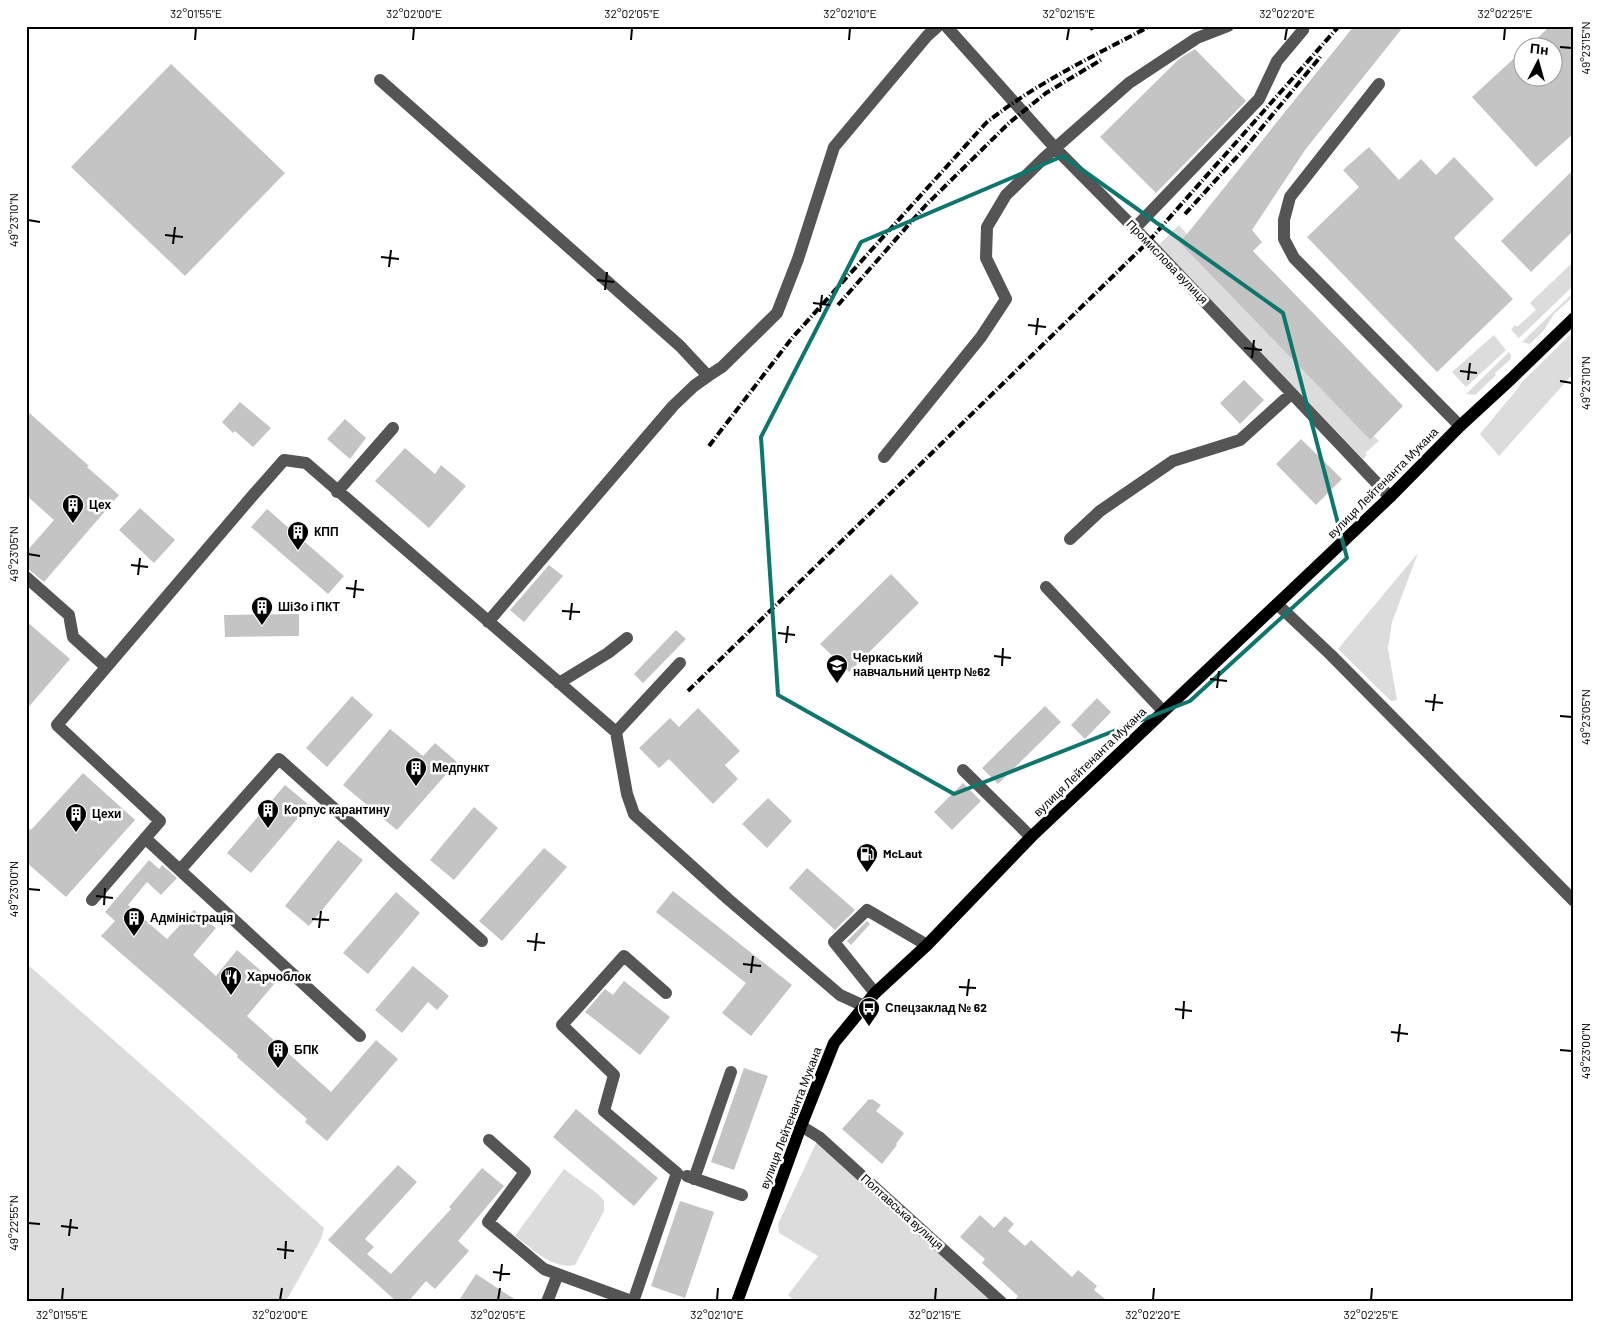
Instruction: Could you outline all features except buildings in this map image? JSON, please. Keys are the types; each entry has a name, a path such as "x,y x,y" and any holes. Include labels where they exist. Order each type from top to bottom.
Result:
{"main road":[{"name":"вулиця Лейтенанта Мукана","path":"737,1302 801,1126 834,1044 875,993 927,944 1031,837 1390,497 1460,426 1574,318"}],"street":[{"path":"488,622 673,406 694,386 722,367 777,313 798,259 834,147 927,36 938,26"},
{"name":"Промислова вулиця","path":"946,26 1056,149 1134,228 1390,497"},
{"path":"884,457 981,337 1006,299 986,258 987,227 1006,195 1044,158 1129,83 1197,38 1228,26"},
{"path":"1134,228 1260,99 1277,61 1303,30 1304,26"},
{"path":"380,80 680,346 708,376"},
{"path":"1379,84 1290,197 1284,220 1284,240 1294,258 1460,426"},
{"path":"1070,539 1100,511 1172,461 1240,440 1291,394"},
{"path":"337,492 393,428"},
{"path":"92,900 160,820 57,725 284,460 306,463 337,492 616,732 627,794 634,814 728,899 840,995 864,1006"},
{"path":"26,577 69,615 72,638 106,667"},
{"path":"1046,588 1163,711"},
{"path":"1277,604 1574,901"},
{"path":"559,683 608,653 627,638"},
{"path":"616,732 680,663"},
{"path":"180,870 279,759 482,941"},
{"path":"963,770 1031,837"},
{"path":"145,838 360,1036"},
{"path":"875,993 834,942 867,910 927,944"},
{"path":"666,993 624,956 562,1025 614,1076 604,1111 677,1173 742,1195"},
{"path":"694,1179 731,1072"},
{"name":"Полтавська вулиця","path":"801,1126 819,1138 1001,1302"},
{"path":"489,1140 525,1172 488,1222 544,1269 634,1302 677,1173"},
{"path":"547,1302 558,1274"}],"highlighted area":[{"path":"1063,156 1283,313 1347,558 1190,701 954,794 778,695 761,437 861,242"}],"shaded area":[{"path":"1179,225 1187,234 1179,242 1370,440 1374,436 1379,441 1365,453 1367,455 1363,459 1159,245"},
{"path":"1574,261 1574,285 1519,338 1511,330 1536,310 1530,303"},
{"path":"1574,292 1574,296 1554,314 1544,330 1530,344 1522,342"},
{"path":"1574,331 1574,373 1499,456 1480,434 1520,384"},
{"path":"1494,335 1506,350 1466,387 1452,372"},
{"path":"1509,352 1511,359 1495,373 1496,375 1475,395 1466,394"},
{"path":"1418,553 1392,622 1388,648 1397,700 1391,701 1338,649"},
{"path":"26,963 324,1228 321,1239 284,1302 26,1302"},
{"path":"819,1137 1001,1302 796,1302 788,1295 818,1256 779,1233 778,1224"},
{"path":"564,1169 599,1195 604,1201 604,1211 575,1265 567,1266 543,1257 515,1236"}],"railway":[{"path":"1090,29 1095,26"},
{"path":"709,446 792,338 986,123 1045,83 1150,26"},
{"path":"688,691 1148,242 1339,26"},
{"path":"1185,214 1245,148 1321,56"},
{"path":"838,305 926,205 1009,123 1046,93 1101,60"}],"place":[{"name":"Цех","path":"73,524"},
{"name":"КПП","path":"298,551"},
{"name":"ШіЗо і ПКТ","path":"262,626"},
{"name":"Черкаський навчальний центр №62","path":"837,684"},
{"name":"Медпункт","path":"416,787"},
{"name":"Корпус карантину","path":"268,829"},
{"name":"Цехи","path":"76,833"},
{"name":"McLaut","path":"867,873"},
{"name":"Адміністрація","path":"134,937"},
{"name":"Харчоблок","path":"231,996"},
{"name":"Спецзаклад № 62","path":"869,1027"},
{"name":"БПК","path":"278,1069"}]}
